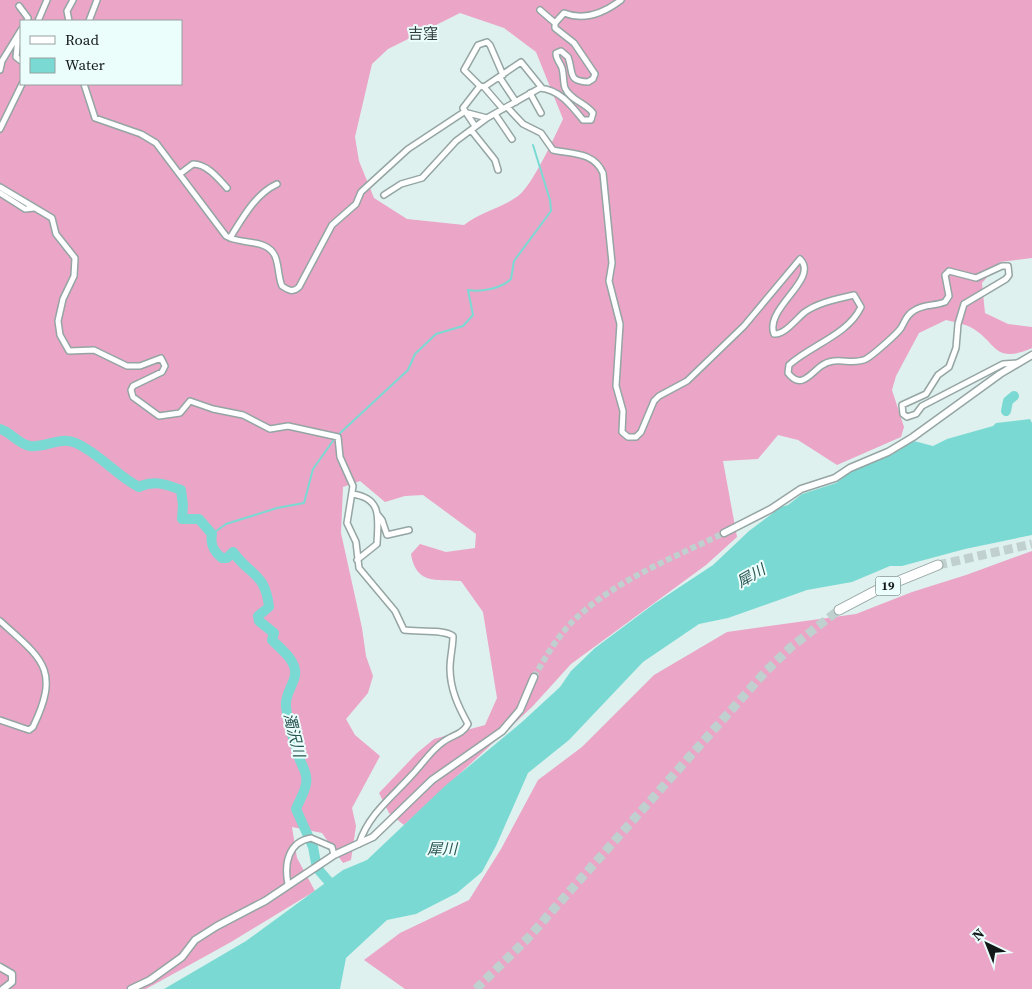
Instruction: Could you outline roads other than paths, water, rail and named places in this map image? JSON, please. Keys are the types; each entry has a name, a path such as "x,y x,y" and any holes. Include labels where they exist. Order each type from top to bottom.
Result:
{"highway":[{"name":"19","path":"839,610 879,589 938,565"}],"street":[{"path":"38,20 47,0"},
{"path":"69,20 67,11 73,0"},
{"path":"89,20 97,0"},
{"path":"555,23 564,13 582,17 604,10 621,0"},
{"path":"19,6 28,18 27,20"},
{"path":"498,170 495,160 464,112 465,103 482,87 502,77 521,62 542,88 558,94 583,120 587,121 593,117 588,106 570,94 565,88 562,68 556,58 556,54 561,51 568,57 572,77 576,80 588,82 594,79 595,74 574,43 555,28 555,23 540,10"},
{"path":"0,70 2,61 20,32"},
{"path":"18,36 16,57 20,60"},
{"path":"516,102 502,77 490,45 487,42 478,45 464,70 523,124 541,133 553,150 583,155 597,163 603,173 612,263 609,281 620,324 616,386 623,411 622,432 628,437 636,437 641,432 650,406 659,396 687,381 759,311 790,268 800,259 804,263 805,269 799,283 774,318 774,334 780,334 807,311 822,303 854,296 861,306 855,317 833,336 789,364 788,373 792,379 798,382 806,380 822,365 835,360 857,361 867,358 900,329 906,317 915,309 945,302 949,296 945,275 949,271 976,278 1002,266 1008,266 1009,275 1006,279 964,304 958,324 956,348 949,367 938,375 926,394 902,406 903,414 907,417 916,414 922,406 1003,364 1018,362"},
{"path":"0,130 22,85"},
{"path":"84,85 95,118 148,137 156,143 181,173 220,229 230,238 239,242 266,246 271,250 275,256 282,286 290,291 297,289 332,225 356,204 361,192 408,149 464,112 487,118"},
{"path":"384,195 401,184 422,178 456,141 473,128 530,93 542,88"},
{"path":"530,93 541,113"},
{"path":"495,114 512,139"},
{"path":"181,173 193,164 200,165 207,168 227,188"},
{"path":"230,238 246,211 269,188 277,184"},
{"path":"0,187 34,208 44,211 52,218 56,234 75,258 74,276 63,299 58,321 60,335 69,351 94,350 127,366 140,366 161,358 165,366 162,372 133,386 131,390 133,397 159,416 180,414 190,401 194,401 213,409 243,415 270,429 288,426 337,437 340,457 353,486 347,523 356,542 357,560 362,574 395,611 404,630 431,633 441,631 453,636 450,668 452,685 457,707 468,724 462,733 444,741 431,752 412,776 384,802 366,827 359,844"},
{"path":"0,193 25,209 34,208"},
{"path":"724,533 771,509 801,489 835,478 850,468 888,452 914,437 1018,362 1032,355"},
{"path":"352,494 368,498 373,503 382,520 387,536 409,530"},
{"path":"357,560 377,544 378,515"},
{"path":"0,621 41,659 48,677 47,692 33,727 28,730 0,720"},
{"path":"131,989 150,980 182,956 195,940 265,901 334,855 373,837 432,780 502,731 520,710 534,678"},
{"path":"288,884 288,856 290,851 300,841 311,838 332,847 334,855"},
{"path":"0,967 12,974 12,982 3,989"}],"water":[{"name":"犀川","path":"1030,419 1032,423 1032,535 965,549 902,566 890,566 852,582 807,590 728,618 699,624 643,662 569,740 528,773 496,846 482,872 457,893 416,914 387,920 346,958 340,989 164,989 246,941 343,870 367,860 445,786 522,722 560,687 571,671 595,648 654,604 713,565 749,531 781,507 788,505 802,494 836,483 853,470 891,455 914,441 933,446 947,439 993,426 996,423"}],"waterway":[{"path":"338,435 408,370 415,354 436,334 463,326 473,315 468,290 491,289 511,279 514,261 551,211 550,200 533,145"},
{"name":"犀川","path":"1006,411 1008,401 1014,396"},
{"name":"濁沢川","path":"0,429 30,446 58,441 76,443 93,453 139,487 160,484 181,490 182,519 199,519 212,534 211,541 214,550 222,558 227,558 233,552 256,575 264,587 269,607 258,616 259,621 274,633 272,640 289,657 295,670 286,699 286,707 306,780 296,809 313,847 317,868 337,891"},
{"path":"212,534 226,524 277,508 304,503 313,469 335,438"}],"tunnel":[{"path":"534,677 562,634 589,606 645,571 724,533"},
{"path":"938,565 1032,544"},
{"path":"476,989 528,938 766,671 791,647 839,610"}],"district":[{"name":"吉窪","path":"423,34"}]}
